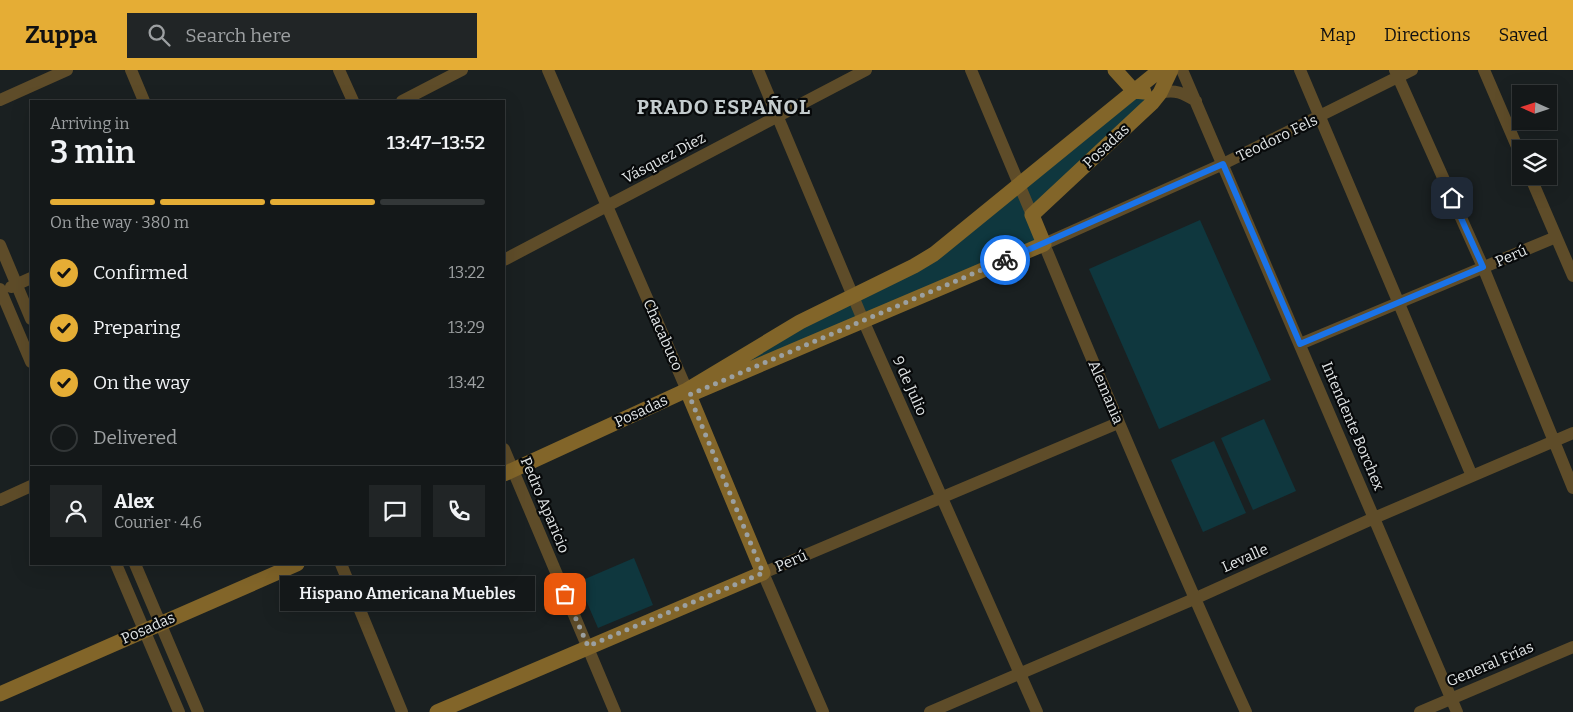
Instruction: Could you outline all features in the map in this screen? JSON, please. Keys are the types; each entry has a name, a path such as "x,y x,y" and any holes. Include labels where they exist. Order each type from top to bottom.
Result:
{"main road":[{"path":"1115,70 1134,91 1160,92"},
{"name":"Posadas","path":"688,393 800,322 914,266 934,254 1160,70"},
{"name":"Posadas","path":"1032,215 1152,103 1171,70"},
{"name":"Alemania","path":"1032,215 1044,244"},
{"name":"Teodoro Fels","path":"863,320 1044,244"},
{"name":"Posadas","path":"508,472 688,393 863,320"},
{"name":"Chacabuco","path":"688,393 763,573"},
{"name":"Posadas","path":"0,694 295,565"},
{"name":"Perú","path":"436,712 763,573"}],"street":[{"path":"0,100 67,70"},
{"path":"131,70 144,100"},
{"path":"339,70 353,100"},
{"path":"404,100 462,70"},
{"name":"Chacabuco","path":"548,70 688,393"},
{"name":"9 de Julio","path":"758,70 863,320 1037,712"},
{"name":"Vásquez Diez","path":"505,259 866,70"},
{"name":"Alemania","path":"971,70 1032,215"},
{"name":"Intendente Borchex","path":"1182,70 1457,712"},
{"path":"1300,70 1400,302 1472,476"},
{"name":"Teodoro Fels","path":"1044,244 1223,164 1320,116 1396,73 1412,70"},
{"path":"1484,70 1514,140"},
{"path":"1396,73 1483,267 1573,488"},
{"path":"1160,92 1170,90 1180,92 1196,101"},
{"path":"1534,185 1573,276"},
{"name":"Perú","path":"1300,344 1556,237"},
{"name":"Alemania","path":"1044,244 1118,423 1194,599 1246,712"},
{"path":"0,245 30,316"},
{"path":"30,278 0,290 3,305 30,360"},
{"name":"Perú","path":"763,573 941,496 1118,423"},
{"name":"Levalle","path":"930,712 1573,433"},
{"name":"Pedro Aparicio","path":"505,454 508,472 588,646 615,712"},
{"path":"0,500 30,486"},
{"path":"116,565 179,712"},
{"path":"135,565 198,712"},
{"path":"340,565 402,712"},
{"name":"Chacabuco","path":"763,573 823,712"},
{"name":"General Frías","path":"1420,712 1573,647"}],"shaded area":[{"path":"1134,91 1160,93 1032,215 1044,244 720,381 800,322 934,254"},
{"path":"1200,220 1271,380 1159,429 1089,269"},
{"path":"1264,419 1296,491 1253,510 1221,438"},
{"path":"1214,441 1246,513 1203,532 1171,460"},
{"path":"634,558 653,605 598,628 578,582"}],"way so far":[{"path":"565,594 588,646 763,573 689,395 1005,260"}],"place":[{"name":"Hispano Americana Muebles","path":"565,594"}],"district":[{"name":"PRADO ESPAÑOL","path":"724,107"}],"route":[{"path":"1005,260 1223,164 1300,344 1483,267 1452,198"}]}
